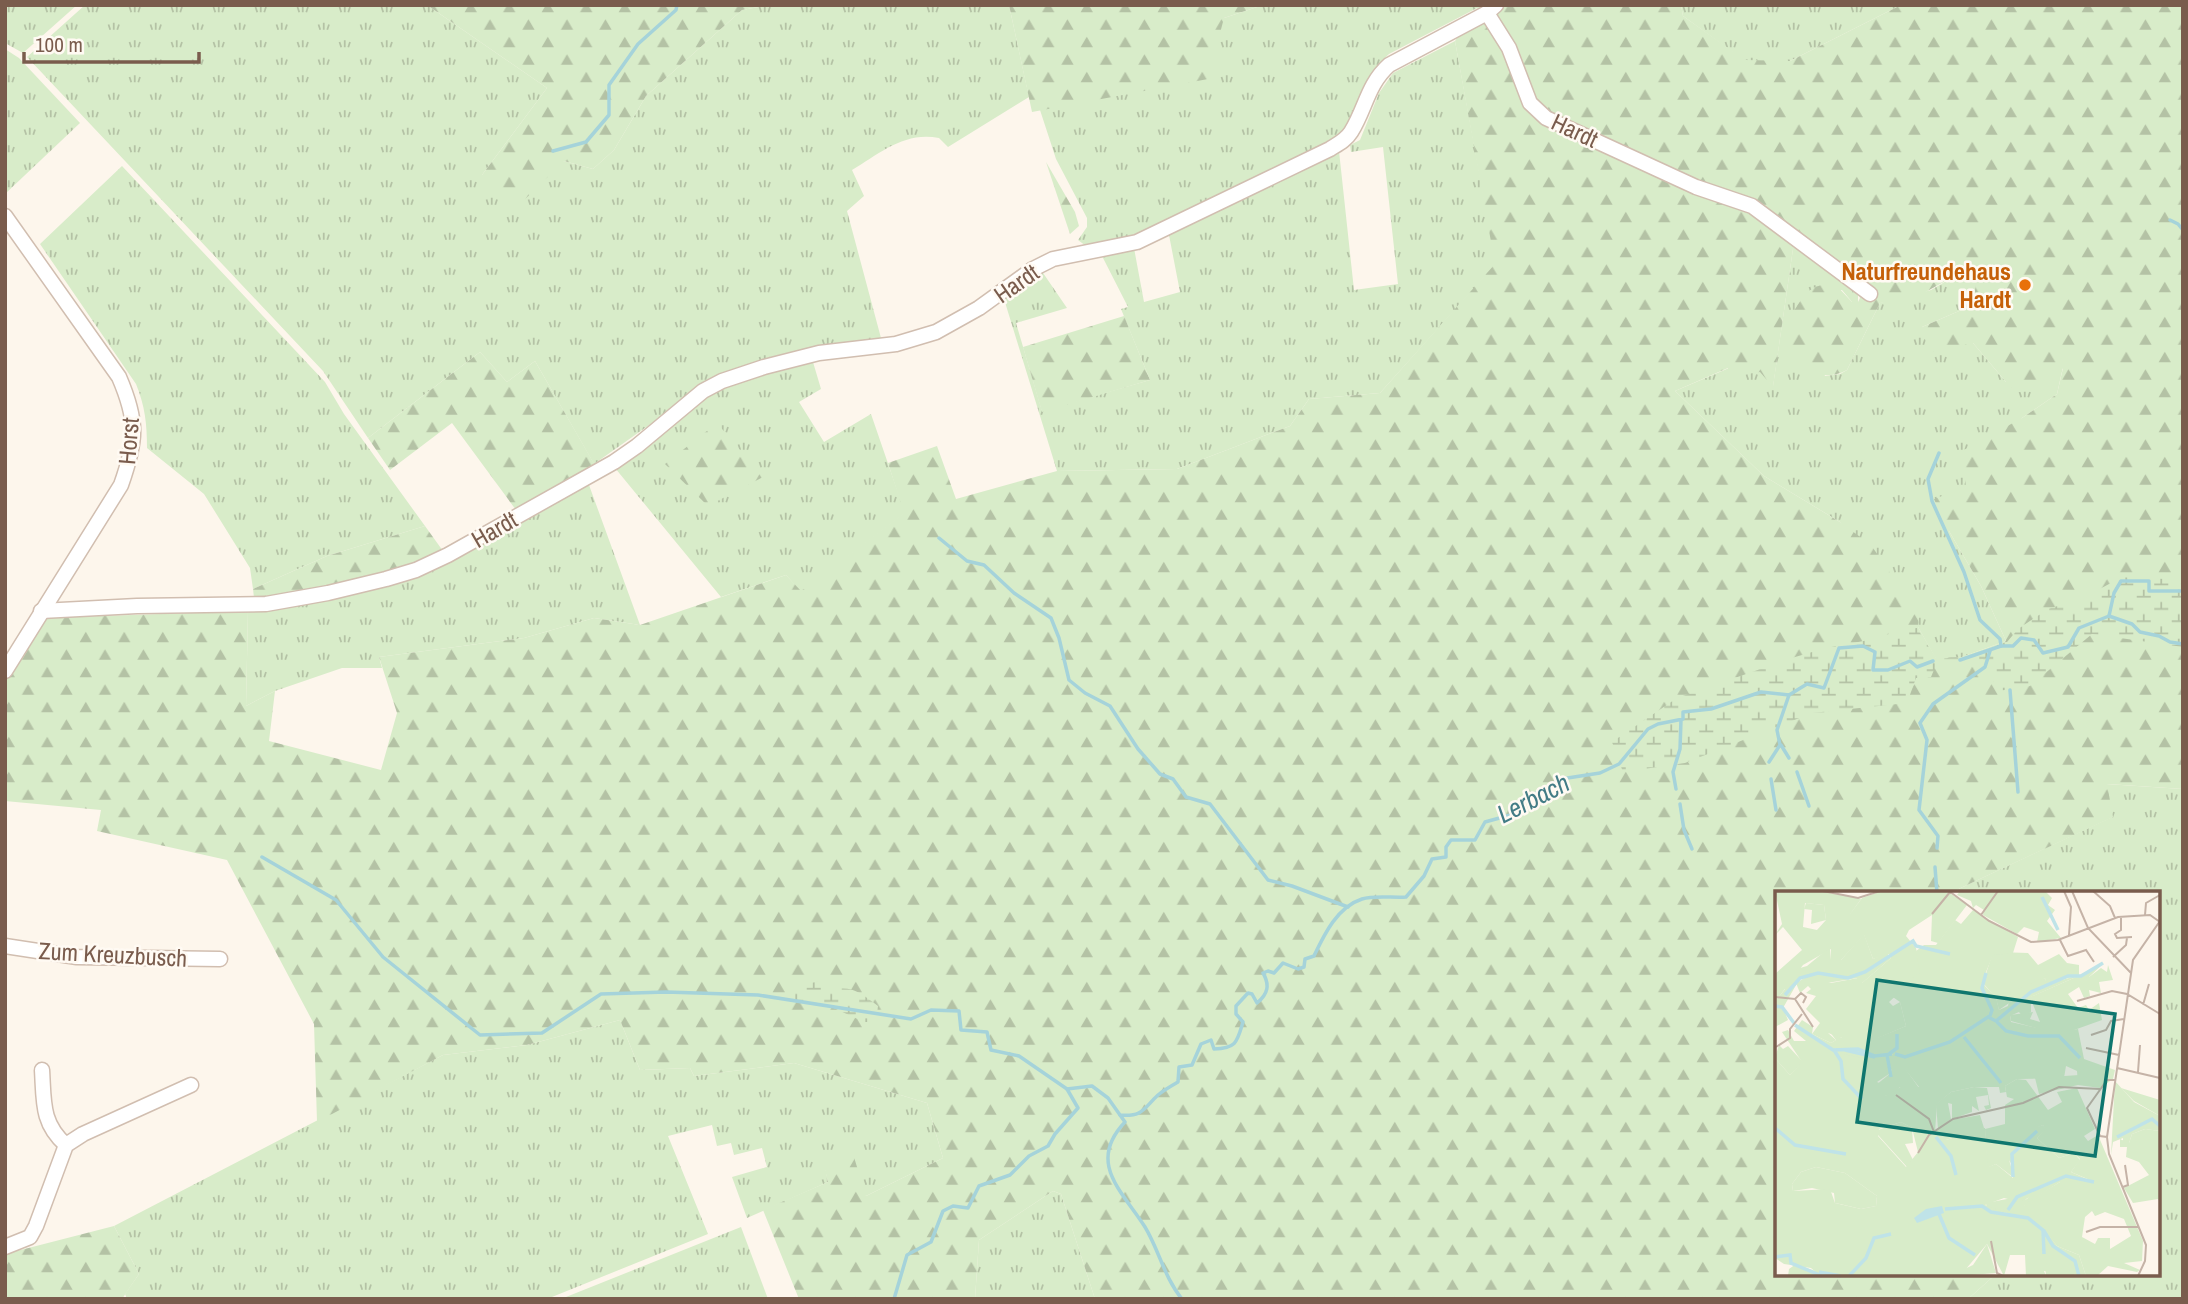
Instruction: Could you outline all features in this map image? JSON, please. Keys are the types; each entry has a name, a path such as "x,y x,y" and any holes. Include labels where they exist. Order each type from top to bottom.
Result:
{"street":[{"name":"Hardt","path":"41,611 266,604 328,593 416,570 448,555 614,462 703,391 722,381 819,353 896,344 936,332 979,308 1033,269 1053,259 1137,242 1330,149 1351,133 1367,94 1380,73 1389,65 1492,9 1530,103 1546,118 1696,187 1752,206 1870,294"},
{"name":"Horst","path":"5,216 119,377 131,406 134,424 131,457 121,485 5,671"},
{"name":"Zum Kreuzbusch","path":"5,946 77,957 220,959"},
{"path":"42,1070 45,1115 54,1134 66,1145"},
{"path":"5,1247 30,1237 66,1145 83,1134 191,1085"}],"green space":[{"path":"5,5 77,5 23,53 5,43"},
{"path":"85,5 427,5 547,88 482,175 564,161 593,169 614,150 646,96 742,10 769,5 1009,5 1029,97 948,147 939,138 915,138 893,145 852,170 864,196 847,211 881,338 834,345 720,375 594,464 535,361 507,382 480,352 368,438 323,371 27,57"},
{"path":"427,5 769,5 742,10 646,96 614,150 593,169 564,161 512,212 482,175 547,88"},
{"path":"1009,5 1263,5 1224,18 1208,79 1032,112"},
{"path":"1263,5 1479,7 1389,54 1367,83 1340,138 1130,236 1086,246 1078,240 1087,227 1087,218 1056,159 1040,110 1224,18"},
{"path":"1477,5 1681,5 1683,16 1745,60 1790,61 1901,5 2183,5 2183,789 2107,784 2113,817 1954,891 1775,891 1775,1276 1994,1276 1968,1299 1095,1299 1061,1194 1053,1191 979,1240 975,1299 799,1299 763,1210 828,1182 823,1161 853,1154 866,1196 943,1158 927,1103 794,1063 694,1076 690,1068 640,1070 620,1020 527,1045 443,1055 317,1122 314,1024 227,860 97,831 101,810 5,801 5,682 43,618 248,611 246,706 275,691 269,741 381,770 397,713 379,657 524,638 594,618 640,625 786,575 801,591 904,513 888,463 937,446 956,499 1057,471 1177,469 1290,426 1309,399 1380,393 1495,264 1455,41 1478,8","holes":["1794,242 1858,292 1858,302 1852,302 1836,285 1815,287 1798,304 1789,321 1785,338 1787,350 1812,372 1832,375 1847,370 1880,303 1911,300 1960,273 1978,268 1973,305 1922,327 1929,353 1973,343 2017,392 2046,388 2063,368 2057,394 2022,418 1962,451 1966,487 1934,499 1981,586 2006,641 1962,657 1936,658 1918,627 1919,615 1871,545 1840,522 1764,476 1675,391 1728,368 1729,377 1760,372 1773,387"]},
{"path":"1681,5 1901,5 1790,61 1745,61 1683,16"},
{"path":"1455,41 1496,264 1380,393 1309,399 1290,426 1177,469 1057,471 1004,299 1041,270 1067,308 1016,323 1042,411 1150,380 1121,309 1128,307 1102,256 1134,248 1144,302 1180,292 1169,235 1339,151 1354,290 1398,284 1383,147 1351,152 1350,145 1360,140 1379,93 1393,73"},
{"path":"5,49 19,58 80,123 5,194"},
{"path":"1046,162 1075,212 1079,226 1070,234"},
{"path":"122,166 325,382 344,414 425,526 327,556 253,589 250,568 204,494 147,448 145,415 136,384 40,244"},
{"path":"1794,242 1858,292 1858,302 1852,302 1842,290 1811,290 1800,302 1825,376 1847,370 1880,303 1931,290 1960,273 1979,267 1973,305 1922,327 1973,343 2006,382 2065,358 2057,394 2022,418 1966,487 1949,531 1981,586 2006,641 1962,657 1936,659 1918,627 1840,522 1764,476 1675,391 1729,368 1760,371 1773,386"},
{"path":"1124,316 1150,380 1042,412 1023,347"},
{"path":"480,352 507,382 535,361 596,467 516,510 452,423 390,470 368,438"},
{"path":"813,362 821,389 799,402 824,442 871,414 905,513 801,592 786,575 721,597 615,468 706,395 741,380"},
{"path":"717,423 763,477 708,506 665,464"},
{"path":"589,485 640,625 594,618 524,638 379,657 382,668 342,668 275,691 246,706 248,611 414,574"},
{"path":"425,526 443,551 384,574 297,594 254,598 253,589 327,556"},
{"path":"2122,577 2165,579 2183,585 2183,647 2092,634 2030,686 1998,691 1983,659 1936,665 1931,677 1916,678 1907,703 1812,713 1685,763 1623,772 1612,742 1677,698 1795,657 1885,637 1890,631 1917,628 1936,659 1962,657 2007,642 2018,629 2048,609 2083,598"},
{"path":"2106,784 2183,789 2183,1299 1968,1299 1994,1276 2160,1276 2160,891 1954,891 2112,817"},
{"path":"824,981 825,991 853,990 878,1006 876,1022 864,1022 823,1003 790,1001 786,992"},
{"path":"620,1020 640,1070 690,1068 694,1076 794,1063 927,1103 943,1158 866,1196 824,1161 828,1182 747,1218 732,1177 767,1167 762,1148 734,1155 731,1143 717,1146 712,1125 668,1136 708,1234 547,1299 127,1299 125,1294 139,1274 114,1226 443,1055 527,1045"},
{"path":"1053,1191 1061,1194 1095,1299 975,1299 979,1240"},
{"path":"114,1226 139,1274 122,1299 5,1299 5,1254"},
{"path":"741,1227 768,1299 561,1299"}],"waterway":[{"path":"553,151 586,142 609,115 609,85 638,44 676,10 677,5"},
{"path":"2170,220 2183,230"},
{"path":"1939,453 1928,479 1932,501 1964,572 1980,620 2000,639 2001,646"},
{"path":"939,538 967,561 984,565 1014,593 1051,618 1059,638 1069,680 1085,693 1110,706 1138,749 1160,774 1173,779 1186,797 1210,804 1268,880 1348,907"},
{"path":"2109,616 2114,593 2121,581 2149,581 2149,591 2183,591"},
{"name":"Lerbach","path":"1960,660 2001,646 2013,646 2021,638 2034,640 2043,653 2068,647 2079,628 2109,616 2132,624 2140,632 2183,644"},
{"name":"Lerbach","path":"894,1299 907,1255 931,1242 943,1211 953,1206 968,1208 979,1186 1010,1175 1029,1156 1048,1146 1078,1108 1067,1089 1092,1086 1108,1098 1120,1115 1134,1115 1142,1111 1158,1095 1178,1082 1179,1067 1192,1065 1201,1044 1211,1040 1214,1049 1235,1043 1243,1022 1236,1014 1236,1006 1248,993 1252,994 1257,1003 1264,996 1267,981 1263,973 1274,973 1283,963 1298,969 1304,967 1305,959 1314,956 1338,915 1353,903 1372,897 1406,897 1424,876 1432,859 1446,857 1446,847 1451,840 1475,840 1485,822 1514,814 1529,797 1561,779 1600,773 1619,764 1648,729 1683,719 1683,712 1711,709 1761,692 1789,695 1807,684 1824,688 1839,648 1863,646 1875,652 1873,670 1888,670 1910,661 1917,667 1933,661"},
{"path":"1937,848 1938,836 1919,810 1927,740 1920,723 1933,704 1985,667 1990,651"},
{"path":"2010,690 2018,792"},
{"path":"1769,762 1780,745 1777,730 1789,695"},
{"path":"1676,789 1673,772 1680,749 1681,720"},
{"path":"1781,745 1789,758"},
{"path":"1797,772 1809,806"},
{"path":"1771,779 1776,810"},
{"path":"1680,804 1684,830 1692,849"},
{"path":"262,857 336,900 383,957 480,1035 542,1033 601,994 666,992 758,995 911,1019 931,1010 959,1011 961,1030 987,1032 991,1050 1019,1056 1067,1089"},
{"path":"1935,867 1937,891"},
{"path":"1120,1115 1125,1122 1114,1137 1109,1151 1108,1164 1112,1177 1145,1227 1182,1299"}],"place":[{"name":"Naturfreundehaus Hardt","path":"2025,285"}]}
